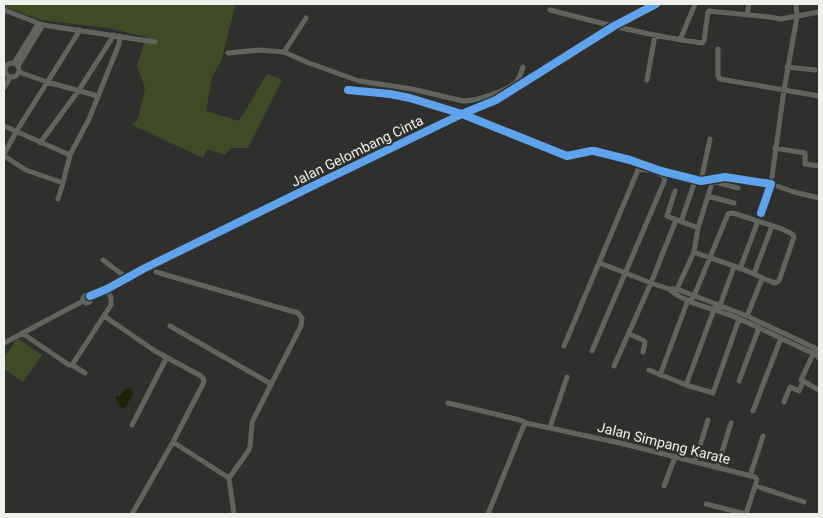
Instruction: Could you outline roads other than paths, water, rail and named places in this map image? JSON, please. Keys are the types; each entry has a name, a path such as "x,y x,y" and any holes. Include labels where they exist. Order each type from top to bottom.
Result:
{"street":[{"name":"Jalan Gelombang Cinta","path":"22,334 83,301 89,303 91,300 90,296 107,289 152,264 462,114 496,100 614,26 656,4"},
{"path":"680,40 695,4"},
{"path":"747,14 749,4"},
{"path":"761,213 771,184 787,67 797,17 796,4"},
{"path":"4,10 41,24 155,42"},
{"path":"550,10 655,35 702,43 704,42 709,12 747,14 782,19 819,12"},
{"path":"284,52 306,18"},
{"path":"16,64 41,24"},
{"path":"63,184 26,170 4,155 16,132 80,30"},
{"path":"40,143 79,90 114,35"},
{"path":"647,80 655,35"},
{"path":"58,199 70,155 89,118 119,44 120,36"},
{"path":"718,49 718,76 720,79 819,96"},
{"path":"228,53 260,50 284,52 358,81 412,89 463,101 490,96 514,83 523,67"},
{"path":"4,88 7,77 5,66 10,63 16,64"},
{"path":"16,64 19,72"},
{"path":"787,67 815,70"},
{"path":"19,72 98,96"},
{"path":"7,77 17,76 19,72"},
{"path":"348,90 410,98 462,114 567,156 594,151 701,181 725,177 771,184 819,198"},
{"path":"4,126 70,155"},
{"path":"701,181 710,139"},
{"path":"775,148 805,153 805,164 819,166"},
{"path":"564,346 638,170 642,169 662,176 665,178 664,182 592,351"},
{"path":"676,291 694,252 698,228 712,183 738,188"},
{"path":"614,366 694,184"},
{"path":"675,190 668,217 698,228"},
{"path":"708,196 734,203"},
{"path":"660,374 691,299 710,258 729,213 758,220 792,234 794,237 779,281 775,283 762,279 754,274 737,268 710,258 694,252"},
{"path":"686,385 717,307 758,220"},
{"path":"754,274 772,226"},
{"path":"102,260 127,278"},
{"path":"600,263 676,291 691,299 747,316 761,327 781,338 816,351"},
{"path":"156,272 300,314 302,320 301,326 253,420 249,450 229,478 234,514"},
{"path":"747,316 762,279"},
{"path":"72,365 111,305 111,298 107,289"},
{"path":"717,307 816,351 819,358"},
{"path":"104,316 145,344 201,376 204,381 173,442 132,514"},
{"path":"649,370 712,393 739,318"},
{"path":"170,326 271,384"},
{"path":"739,381 761,327"},
{"path":"4,342 22,334 69,365 85,373"},
{"path":"629,334 644,340 643,352"},
{"path":"752,411 781,338"},
{"path":"784,402 790,387 799,391 803,382 801,380 816,351"},
{"path":"132,425 167,357"},
{"path":"550,428 568,377"},
{"path":"803,382 819,390"},
{"name":"Jalan Simpang Karate","path":"448,403 620,443 750,476"},
{"path":"694,462 708,420"},
{"path":"488,514 524,425 528,423"},
{"path":"718,468 731,423"},
{"path":"706,504 746,514 757,478 750,476 764,436"},
{"path":"173,442 229,478"},
{"path":"664,486 675,457"},
{"path":"756,486 804,502"}]}
